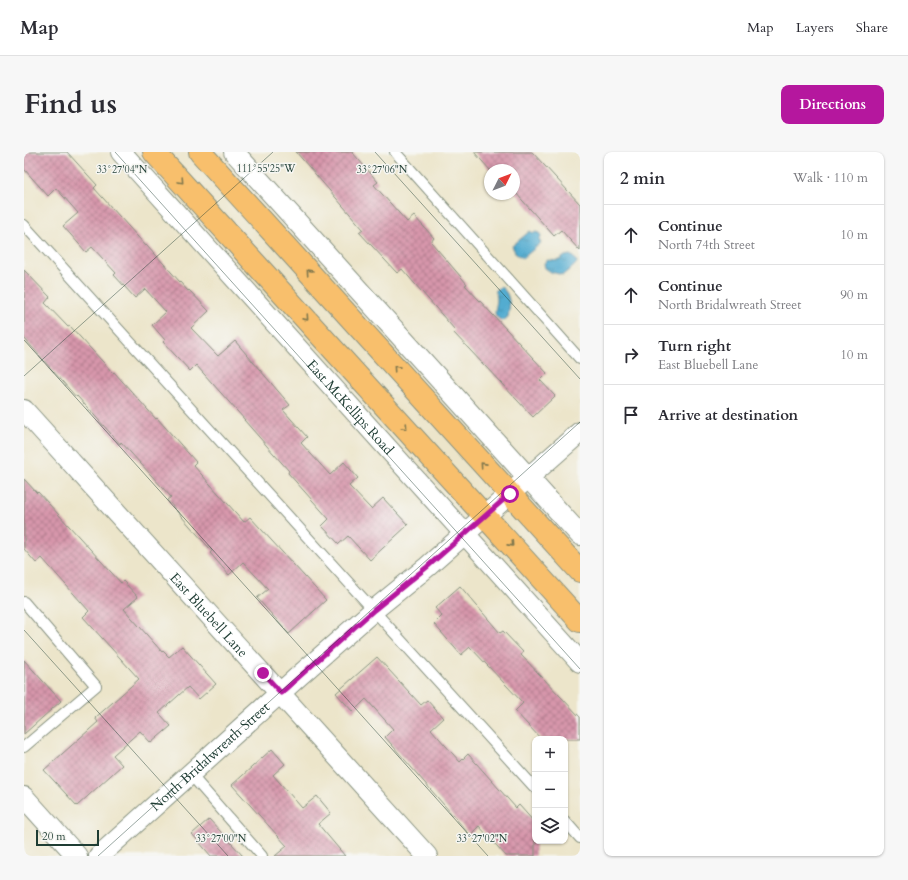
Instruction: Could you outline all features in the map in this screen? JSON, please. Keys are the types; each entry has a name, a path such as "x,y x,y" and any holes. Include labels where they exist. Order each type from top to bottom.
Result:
{"main road":[{"name":"East McKellips Road","path":"154,152 580,621"},
{"path":"200,152 580,572"}],"street":[{"name":"East McKellips Road","path":"121,152 580,662"},
{"path":"234,152 580,535"},
{"name":"East Bluebell Lane","path":"24,410 427,856"},
{"name":"North Bridalwreath Street","path":"99,856 374,610 427,567 580,432"},
{"path":"24,797 77,856"}],"lane":[{"path":"394,152 580,359"},
{"path":"24,225 532,785"},
{"path":"24,602 96,686 24,748"},
{"path":"191,775 262,856"},
{"path":"568,825 580,838"}],"water":[{"path":"530,231 533,233 540,233 541,236 539,240 541,243 523,258 516,254 512,246"},
{"path":"570,255 574,257 577,262 563,275 551,272 545,268 544,263 548,260 558,261 565,256"},
{"path":"501,287 507,293 509,305 508,317 503,321 497,317 495,312 497,300 495,290"}],"building":[{"path":"24,152 67,152 97,185 94,188 188,291 189,290 209,311 191,328 218,356 235,341 290,405 283,410 307,437 301,443 330,475 344,462 358,478 349,486 371,509 383,498 408,525 370,560 348,536 339,544 322,526 329,519 288,473 289,471 245,420 196,365 190,371 163,342 165,340 152,325 166,312 145,289 135,298 114,275 116,273 92,247 86,252 63,226 78,213 56,188 48,196 24,169"},
{"path":"296,152 352,152 378,182 374,185 407,222 414,216 434,238 431,242 467,284 465,285 547,373 540,380 555,396 533,417 453,332 455,330 402,269 397,273 359,232 363,229"},
{"path":"474,152 532,152 580,204 580,251 561,230 554,236 520,198 520,164 485,164"},
{"path":"24,270 50,297 45,303 68,327 70,326 156,419 157,418 196,462 193,465 244,522 250,517 326,600 289,634 257,598 268,589 243,562 229,575 210,553 212,551 167,500 171,497 121,442 120,444 77,396 76,397 24,338"},
{"path":"24,479 37,493 38,492 121,583 123,581 138,597 124,609 162,652 163,651 169,657 182,646 216,684 199,699 188,687 159,713 171,726 151,743 140,731 113,755 122,765 77,806 44,770 98,722 95,718 139,679 83,617 89,611 42,558 36,563 24,549"},
{"path":"460,586 500,633 503,631 523,652 521,655 580,717 580,739 568,739 568,736 538,736 515,711 523,703 470,647 461,655 434,624 442,616 435,608"},
{"path":"377,657 421,705 427,700 443,718 431,729 460,762 468,754 516,808 519,805 532,820 532,844 535,844 535,856 506,856 479,826 470,835 385,737 393,729 366,699 353,712 336,693"},
{"path":"24,660 61,701 24,734"},
{"path":"272,749 285,764 273,775 302,808 317,796 331,813 318,824 345,856 275,856 287,846 232,785"},
{"path":"209,819 243,856 211,856 192,834"}],"route":[{"path":"263,673 281,693 374,610 427,567 510,494"}]}
